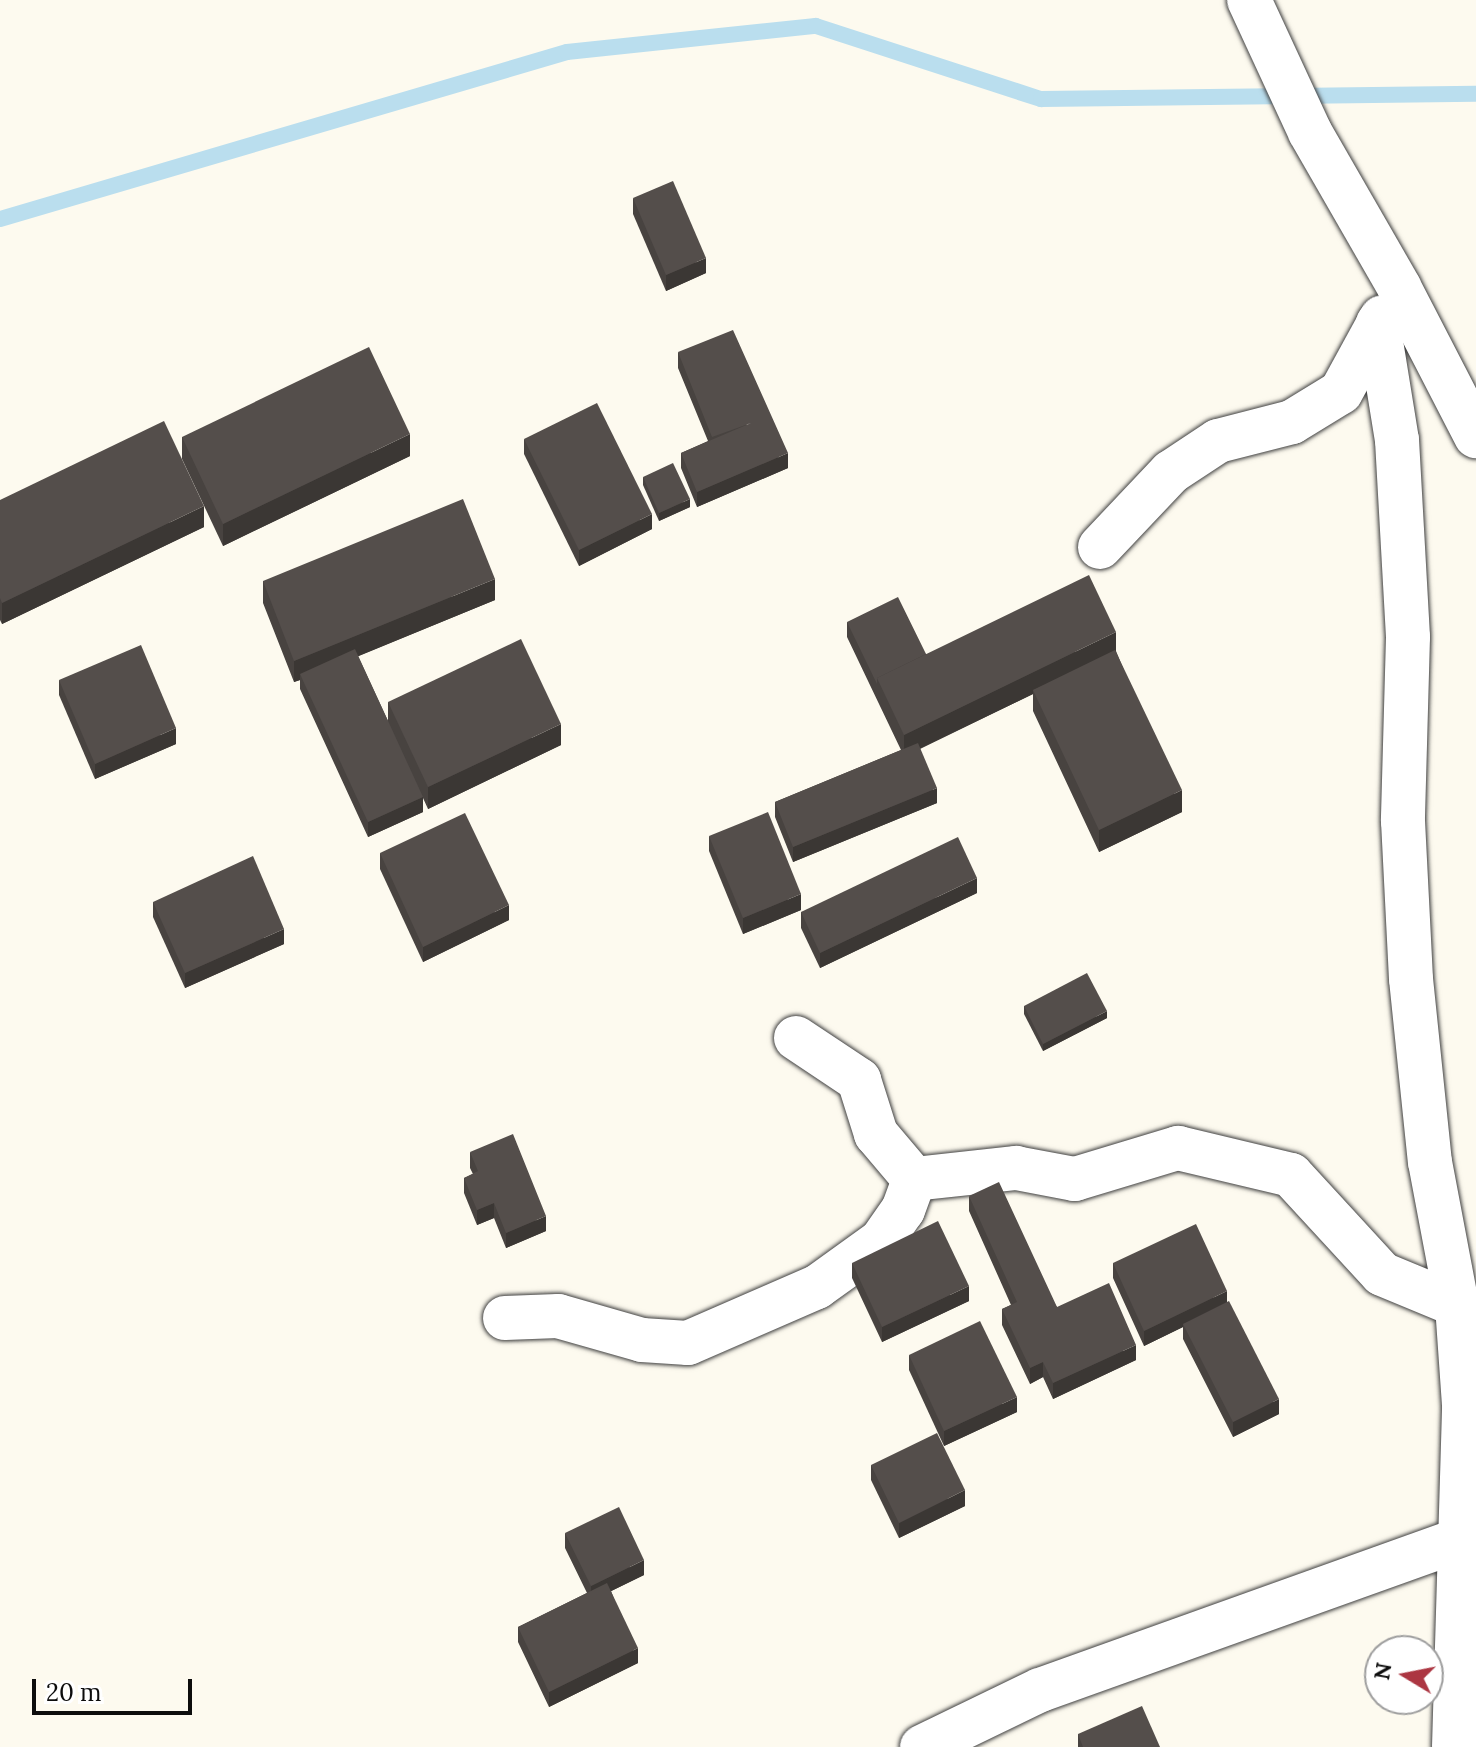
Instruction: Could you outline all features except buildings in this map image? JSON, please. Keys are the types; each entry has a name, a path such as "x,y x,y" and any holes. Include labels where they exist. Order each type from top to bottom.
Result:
{"street":[{"path":"1249,0 1389,305 1476,436"},
{"path":"1100,547 1171,472 1218,441 1292,422 1341,392 1389,305"},
{"path":"1389,305 1408,637 1403,821 1411,979 1430,1162 1470,1389 1460,1540 1454,1747"},
{"path":"796,1038 859,1080 876,1134 914,1179"},
{"path":"914,1179 1016,1168 1075,1179 1178,1148 1291,1175 1382,1274 1457,1305"},
{"path":"505,1318 558,1316 642,1340 688,1343 817,1287 881,1241 903,1210 914,1179"},
{"path":"922,1747 1040,1690 1460,1540"}],"waterway":[{"path":"0,219 567,52 816,26 1041,99 1476,94"}]}
